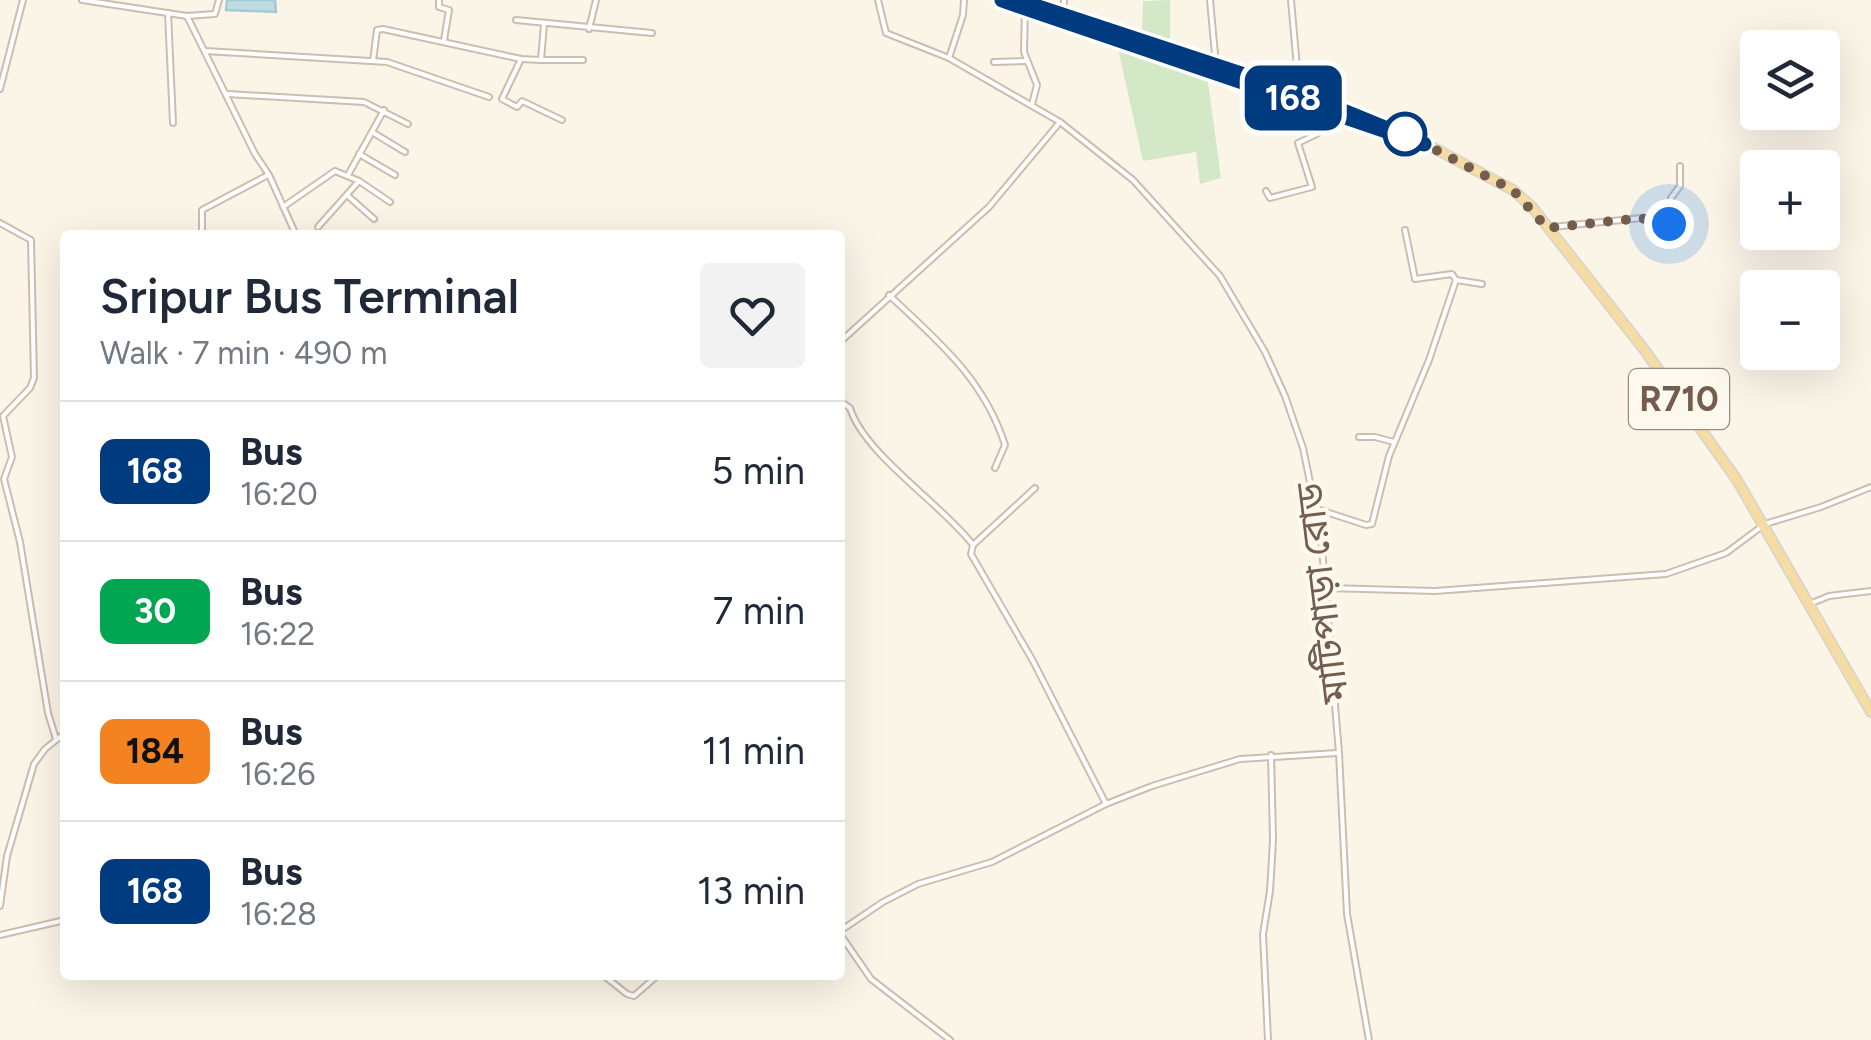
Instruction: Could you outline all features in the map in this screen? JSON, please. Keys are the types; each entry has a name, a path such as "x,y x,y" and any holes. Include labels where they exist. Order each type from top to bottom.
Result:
{"main road":[{"path":"1002,0 1063,15 1216,65 1424,144"},
{"path":"1021,4 1298,96 1424,144"},
{"name":"R710","path":"1424,144 1513,190 1643,348 1765,524 1871,712"}],"street":[{"path":"0,89 23,0"},
{"path":"82,0 187,16 216,14 219,0"},
{"path":"439,0 438,6 449,10 444,40"},
{"path":"589,29 596,0"},
{"name":"মাটিপাড়া রোড","path":"878,0 886,32 948,58 1060,122 1133,180 1203,255 1240,304 1285,396 1303,448 1317,509 1328,588 1347,914 1370,1040"},
{"path":"948,58 961,24 964,0"},
{"path":"1063,15 1064,0"},
{"path":"1210,0 1216,65"},
{"path":"1291,0 1298,96"},
{"path":"1021,4 1026,61 1036,80 1032,106"},
{"path":"168,13 172,124"},
{"path":"187,16 294,230"},
{"path":"516,20 652,33"},
{"path":"541,60 544,24"},
{"path":"372,61 379,29 521,58 582,60"},
{"path":"205,50 387,62 489,97"},
{"path":"521,58 502,100 517,107 522,102 562,120"},
{"path":"994,62 1026,61"},
{"path":"228,94 364,102 408,124"},
{"path":"1266,190 1270,198 1312,186 1298,143 1317,134 1314,105"},
{"path":"348,175 384,110"},
{"path":"845,337 989,207 1060,122"},
{"path":"372,132 405,152"},
{"path":"360,154 395,175"},
{"path":"1547,228 1642,218 1667,226 1671,198 1680,186 1680,166"},
{"path":"283,207 332,172 348,175 390,202"},
{"path":"202,230 205,208 269,174"},
{"path":"318,226 359,181"},
{"path":"348,196 374,218"},
{"path":"0,223 31,240 34,378 30,388 4,416 12,458 4,474 56,739"},
{"path":"1405,230 1415,278 1452,274 1456,280 1482,284"},
{"path":"1317,509 1372,524 1394,442 1429,360 1456,280"},
{"path":"890,295 947,349 986,397 1005,445 995,468"},
{"path":"845,405 850,408 855,424 974,545"},
{"path":"1359,437 1394,442"},
{"path":"1328,588 1435,591 1666,574 1726,553 1765,524 1871,487"},
{"path":"1035,488 974,545 971,554 1106,804"},
{"path":"1810,604 1829,596 1871,591"},
{"path":"0,906 7,856 34,764 60,737"},
{"path":"845,929 918,884 992,862 1106,804 1202,770 1271,755 1339,753"},
{"path":"1268,1040 1263,934 1274,840 1271,755"},
{"path":"0,935 60,921"},
{"path":"845,940 871,979 950,1040"},
{"path":"609,980 634,996 652,980"}],"green space":[{"path":"1170,0 1170,46 1142,35 1143,1"},
{"path":"1118,48 1207,75 1221,178 1200,184 1196,152 1143,161"}],"water":[{"path":"227,0 275,0 276,12 226,10"}],"bus line":[{"name":"168","path":"1002,0 1424,144 1299,93 1017,0"}],"route":[{"path":"1405,134 1513,190 1547,228 1642,218 1664,226 1669,224"}]}
